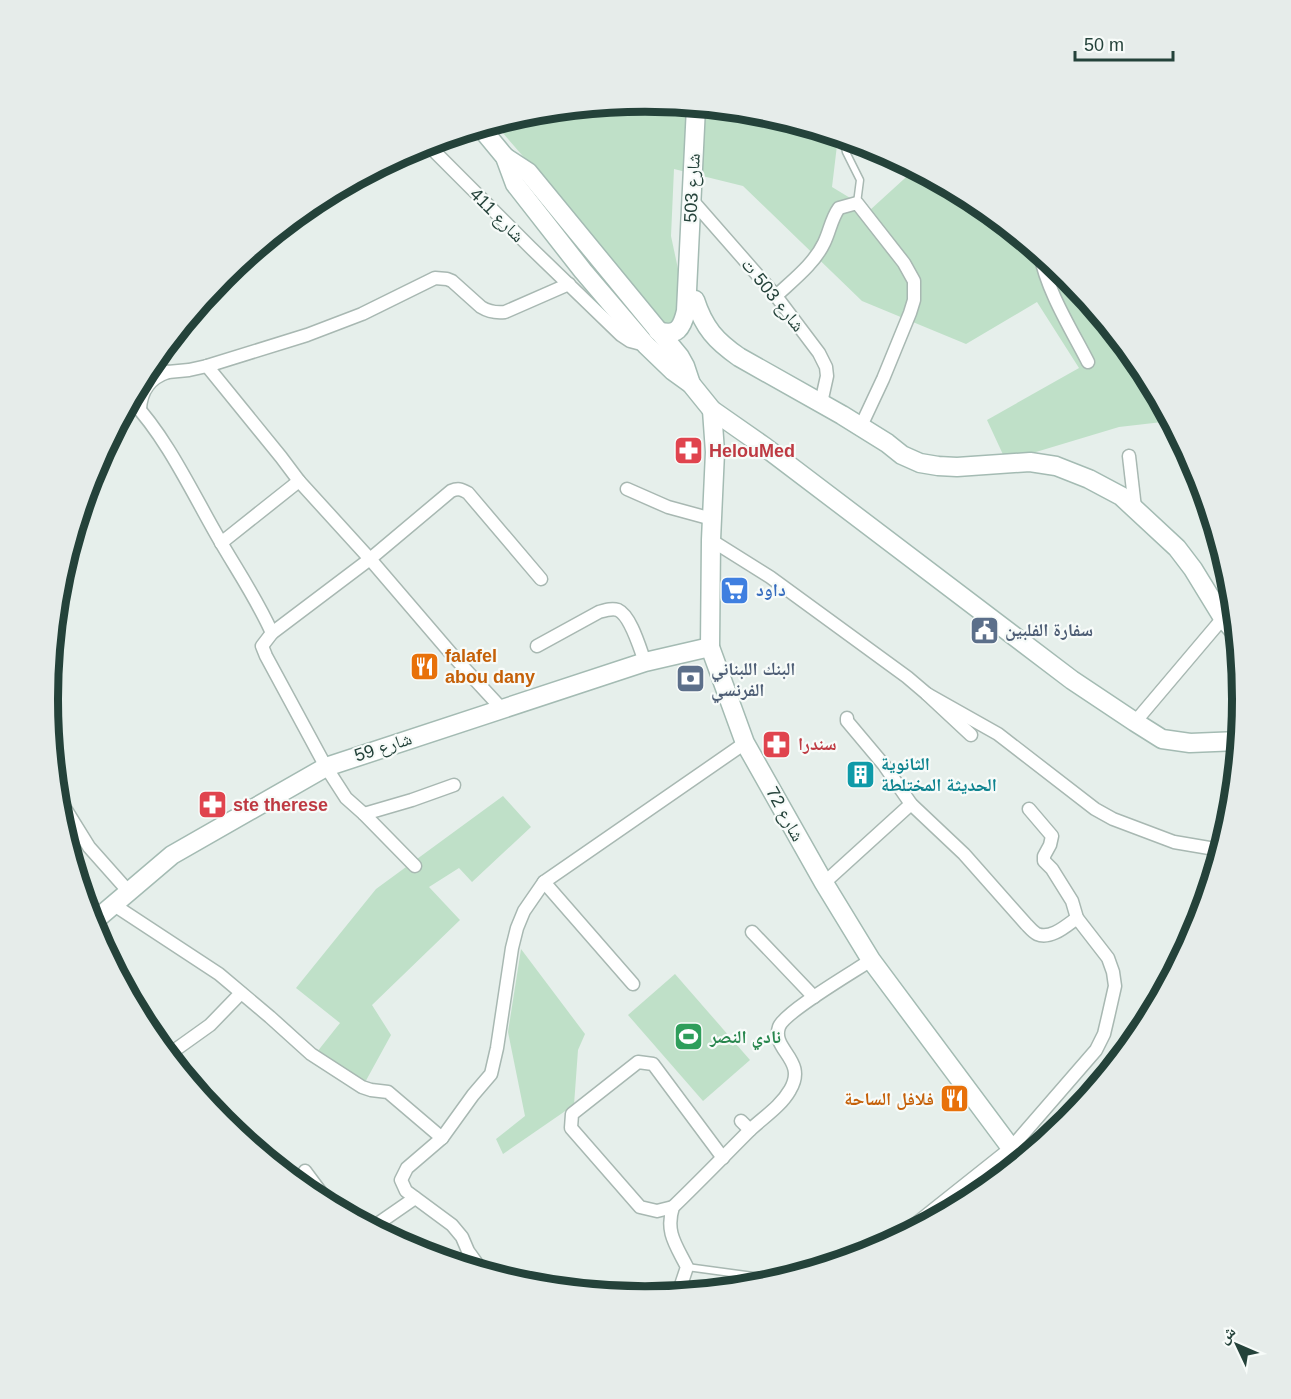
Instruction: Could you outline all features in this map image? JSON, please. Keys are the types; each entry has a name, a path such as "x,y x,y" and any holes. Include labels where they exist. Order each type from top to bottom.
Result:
{"street":[{"name":"شارع 503","path":"652,338 673,333 680,327 687,303 696,115"},
{"path":"487,135 505,157 515,184 583,271 652,338 680,357 691,384"},
{"name":"شارع 411","path":"435,152 621,335 630,341 652,338"},
{"name":"شارع 503 ت","path":"691,199 776,296 819,353 826,367 827,376 821,403"},
{"path":"776,296 817,254 839,208 857,203 904,263 914,281 914,300 883,379 861,426"},
{"path":"1042,267 1088,362"},
{"path":"680,357 682,343 694,313 695,292 688,268"},
{"path":"159,371 189,370 207,366 307,335 362,314 435,278 452,281 481,307 499,313 569,284"},
{"path":"695,300 705,325 723,346 861,426 902,455 920,463 938,466 957,467 1030,462 1056,466 1089,479 1121,496 1177,548 1227,622"},
{"path":"652,338 673,371 691,384 712,410 751,436 1072,680 1162,739 1190,743 1231,741"},
{"path":"207,366 298,481 502,709"},
{"path":"154,379 168,372"},
{"path":"137,406 163,443 259,606 272,633"},
{"name":"شارع 72","path":"712,410 715,452 710,647 745,743 824,883 871,960 1015,1155"},
{"path":"715,452 730,437 751,436"},
{"path":"1129,456 1135,508"},
{"path":"221,543 298,481"},
{"path":"416,866 346,798 326,767 262,646 272,633 370,560 456,488 468,493 542,579"},
{"path":"627,489 668,507 712,519"},
{"path":"711,540 770,577 927,694 971,735"},
{"path":"537,646 599,612 616,609 622,613 630,625 645,662"},
{"path":"1135,722 1223,618"},
{"name":"شارع 59","path":"100,916 171,855 326,767 645,662 710,647"},
{"path":"927,694 998,734 1095,809 1113,819 1174,842 1213,849"},
{"path":"847,718 911,804 964,854 1037,934 1047,935 1077,918"},
{"path":"475,1260 462,1237 452,1225 406,1191 401,1180 406,1168 442,1138 491,1074 512,948 524,911 544,882 745,743"},
{"path":"363,814 454,784"},
{"path":"824,883 911,804"},
{"path":"949,1202 1015,1155 1096,1050 1104,1034 1114,986 1113,972 1108,958 1077,918 1072,901 1052,868 1044,861 1052,836 1029,808"},
{"path":"71,819 89,847 129,892"},
{"path":"544,882 633,984"},
{"path":"114,905 219,974 311,1054 362,1087 388,1092 442,1138"},
{"path":"752,932 814,997"},
{"path":"681,1285 687,1267 672,1237 669,1219 674,1207 723,1158 746,1126 779,1104 789,1092 794,1083 795,1068 778,1037 778,1028 783,1019 871,960"},
{"path":"175,1050 210,1025 241,993"},
{"path":"674,1207 657,1211 640,1207 571,1128 572,1114 638,1062 652,1064 723,1158"},
{"path":"305,1172 315,1185"},
{"path":"380,1223 415,1198"}],"lane":[{"path":"845,148 860,180 857,203"},
{"path":"687,1267 754,1276"}],"green space":[{"path":"646,112 722,118 760,124 834,144 837,145 832,187 870,210 909,175 972,211 1033,258 1087,312 1111,342 1134,373 1162,422 1119,427 1006,461 987,420 1079,368 1037,302 966,344 862,301 743,186 674,169 671,236 682,296 673,326 664,323 501,131 569,118"},
{"path":"503,796 531,827 472,882 459,868 429,887 460,920 372,1005 391,1035 363,1086 313,1057 340,1023 296,988 376,889"},
{"path":"521,949 585,1034 578,1050 574,1105 503,1154 496,1139 525,1116 508,1032"},
{"name":"نادي النصر","path":"675,974 750,1060 703,1101 628,1015"}],"place":[{"name":"HelouMed","path":"688,451"},
{"name":"داود","path":"735,590"},
{"name":"سفارة الفلبين","path":"984,630"},
{"name":"falafel abou dany","path":"424,666"},
{"name":"البنك اللبناني الفرنسي","path":"690,679"},
{"name":"سندرا","path":"777,744"},
{"name":"الثانوية الحديثة المختلطة","path":"860,774"},
{"name":"ste therese","path":"212,805"},
{"name":"نادي النصر","path":"689,1037"},
{"name":"فلافل الساحة","path":"955,1099"}]}
